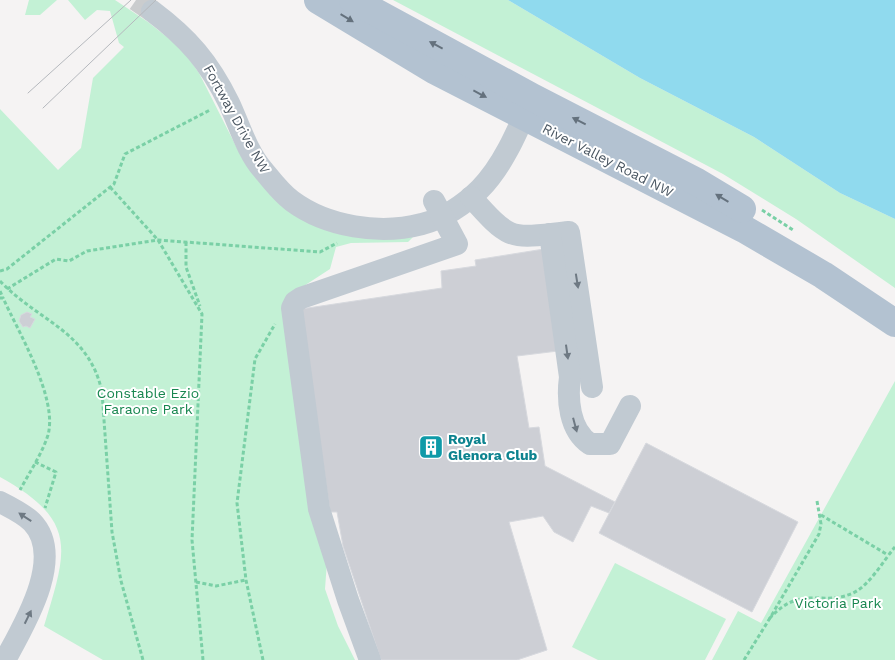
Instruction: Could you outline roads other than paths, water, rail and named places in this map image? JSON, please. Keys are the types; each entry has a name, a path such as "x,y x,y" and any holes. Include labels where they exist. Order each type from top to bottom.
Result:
{"main road":[{"name":"River Valley Road NW","path":"318,0 434,70 528,107 697,182 759,220 895,311"},
{"name":"River Valley Road NW","path":"353,0 528,107 823,275 895,323"}],"street":[{"name":"Fortway Drive NW","path":"152,11 181,32 198,52 228,101 261,168 291,200 328,220 366,227 404,228 424,224 439,208 471,198 490,178 528,107"},
{"path":"471,198 496,225 510,235 525,237 560,233"},
{"path":"370,660 348,600 319,509 292,308 294,302 301,298 457,244 439,208"},
{"path":"560,233 570,377 568,398 576,432 590,444 610,444 630,406"},
{"path":"560,233 592,387 570,377"},
{"path":"5,660 37,597 44,556 42,539 32,522 10,496"}],"water":[{"path":"508,0 895,0 895,219 840,193 754,137 640,78"}],"tunnel":[{"path":"136,0 152,11"}],"tram line":[{"path":"28,93 131,0"},
{"path":"43,108 156,0"}],"place":[{"name":"Royal Glenora Club","path":"431,447"}],"park label":[{"name":"Constable Ezio Faraone Park","path":"148,402"},
{"name":"Victoria Park","path":"838,603"}]}
